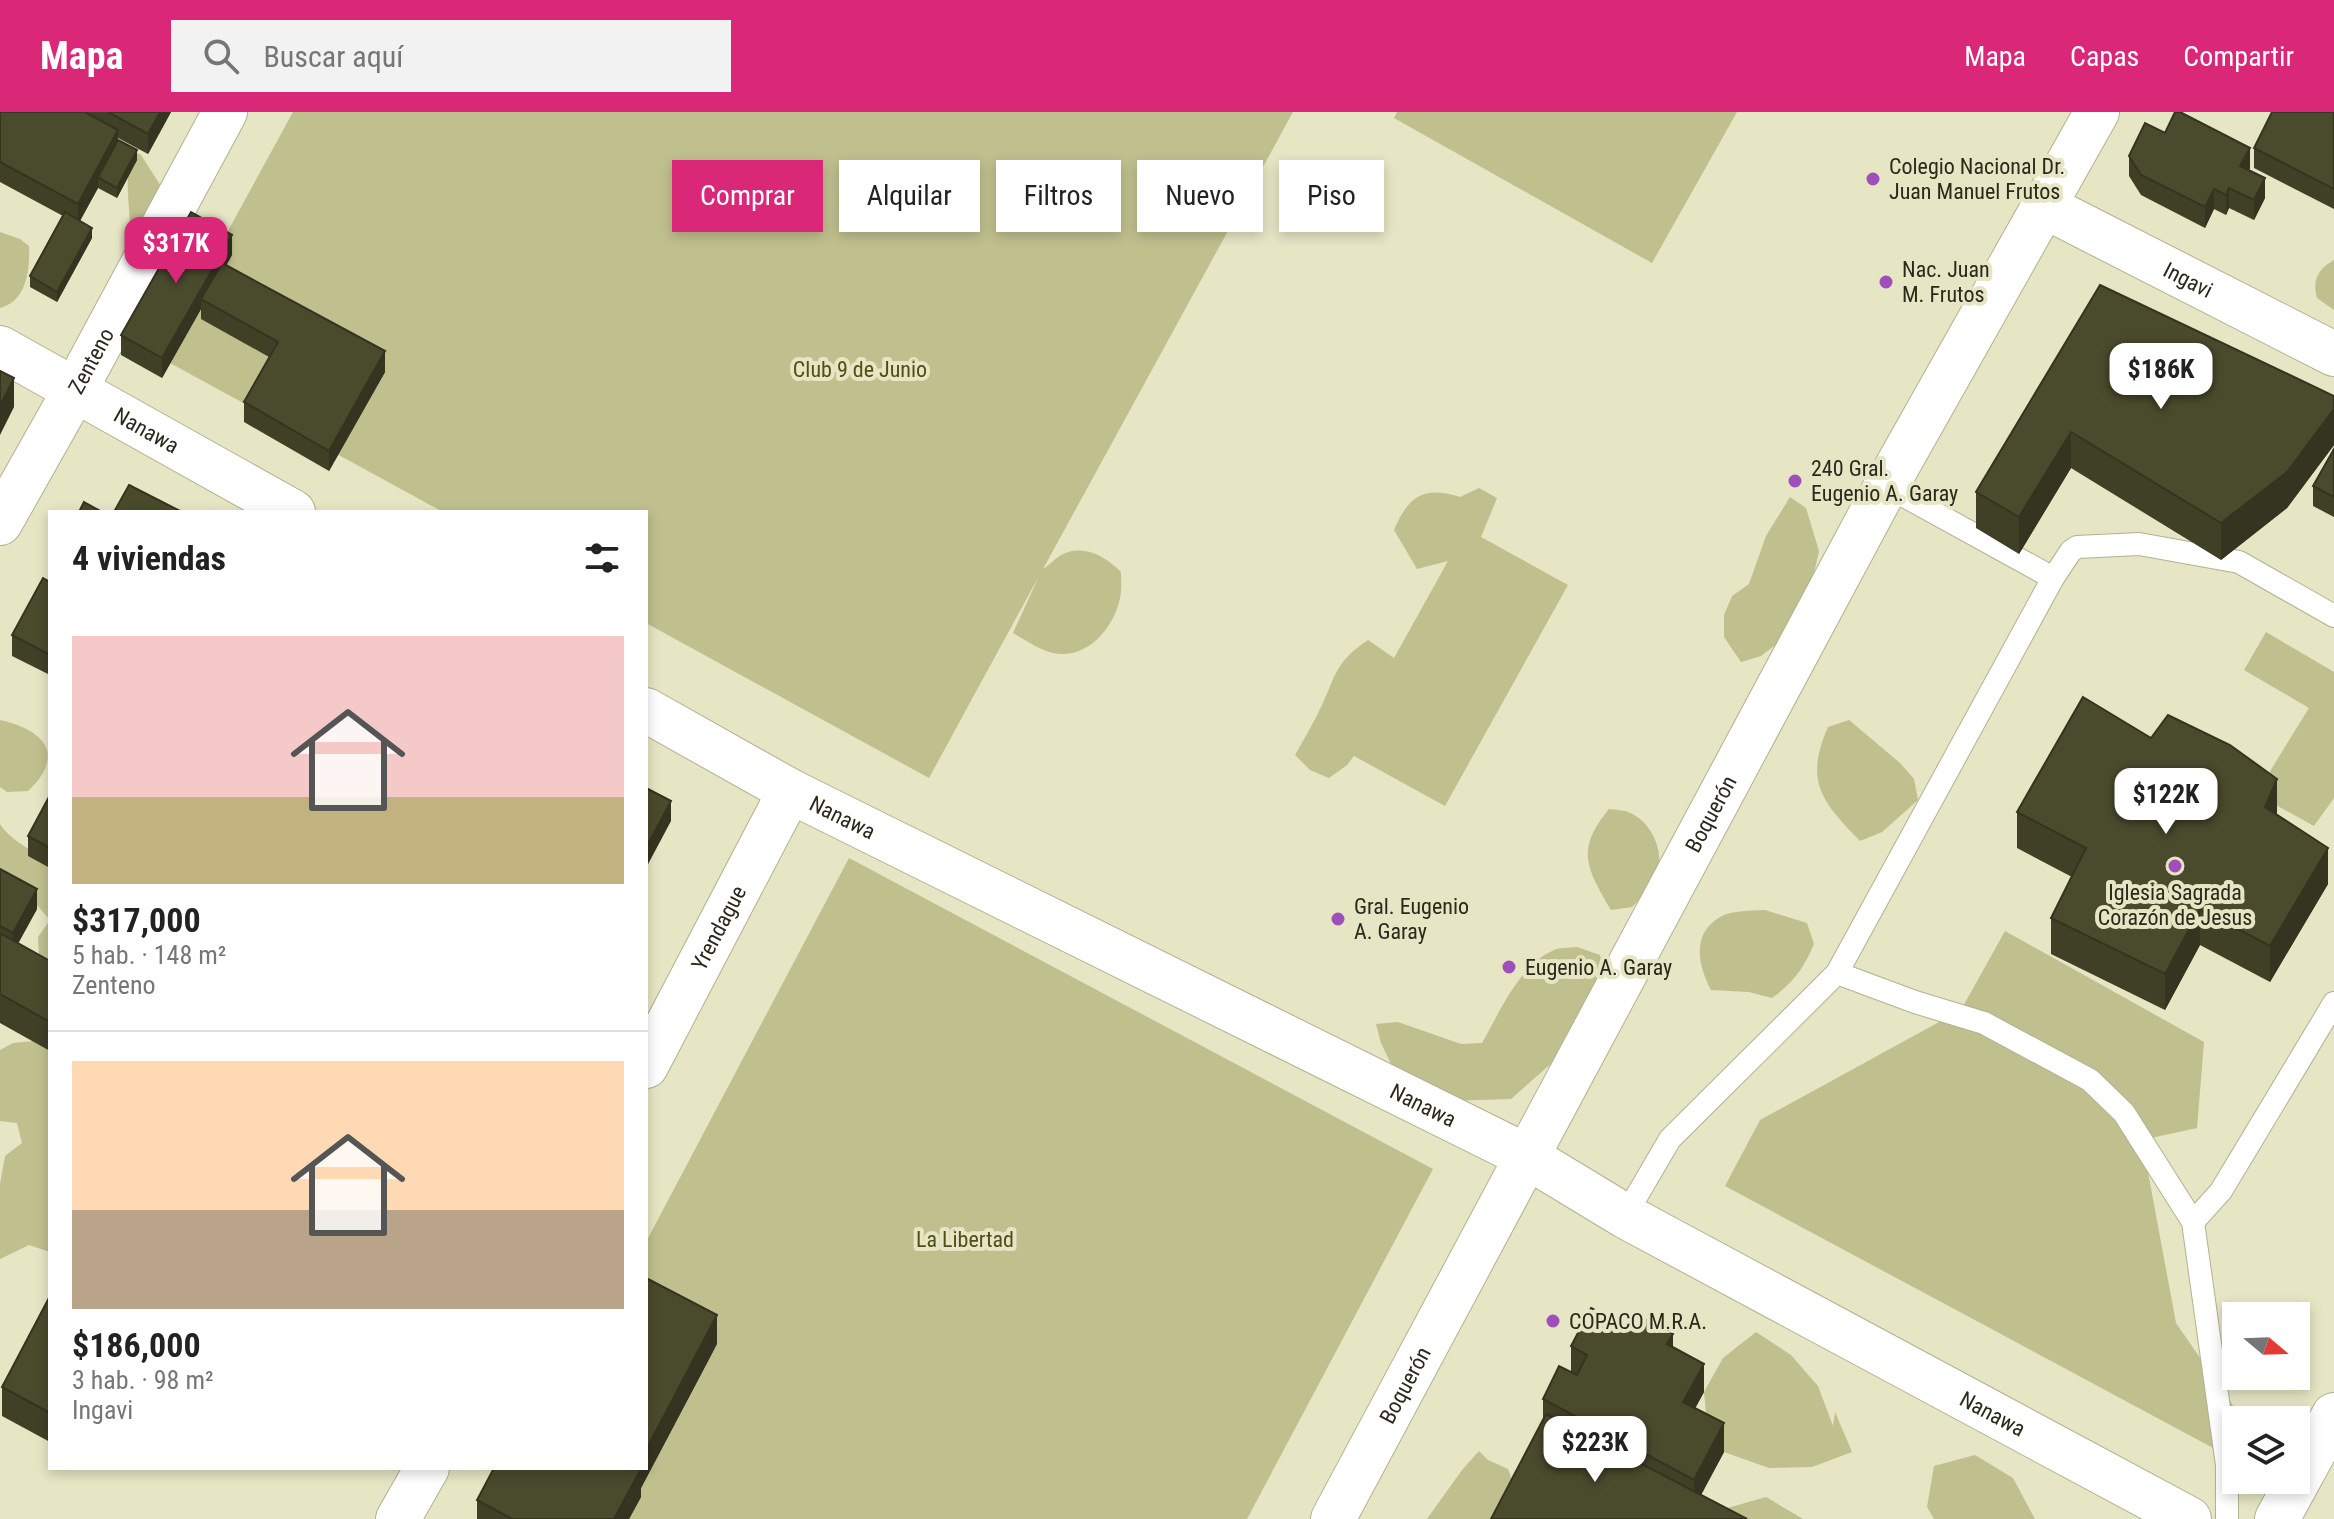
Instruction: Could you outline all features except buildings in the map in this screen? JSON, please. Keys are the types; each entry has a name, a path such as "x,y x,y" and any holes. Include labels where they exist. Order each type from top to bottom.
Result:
{"street":[{"name":"Zenteno","path":"0,523 225,112"},
{"name":"Boquerón","path":"1333,1519 1886,486 2097,112"},
{"name":"Ingavi","path":"2044,206 2334,354"},
{"name":"Nanawa","path":"0,348 289,510"},
{"name":"Nanawa","path":"648,711 790,791 1526,1156 1625,1216 2189,1519"},
{"name":"Yrendague","path":"648,1062 790,791"},
{"path":"2277,1519 2334,1415"},
{"path":"398,1519 426,1470"}],"lane":[{"path":"1886,486 2053,578"},
{"path":"1625,1216 1670,1139 1837,973 2053,578 2071,551 2077,547 2139,544 2239,562 2334,616"},
{"path":"1837,973 1984,1023 2090,1080 2124,1113 2193,1222 2227,1465 2227,1519"},
{"path":"2193,1222 2221,1191 2334,1003"}],"green space":[{"name":"Club 9 de Junio","path":"293,112 1293,112 1263,167 1263,160 1137,160 1137,232 1227,232 1043,569 1060,555 1079,550 1109,561 1121,572 1121,595 1117,609 1105,630 1088,647 1065,654 1043,650 1013,633 1039,576 929,778 648,624 648,510 439,510 159,357"},
{"path":"1397,112 1737,112 1652,263 1394,118"},
{"path":"130,149 141,155 166,194 139,237 131,231 128,190"},
{"path":"0,232 29,246 29,255 21,291 16,299 0,308"},
{"path":"2334,260 2334,310 2317,298 2315,286 2320,271"},
{"path":"1479,488 1497,498 1481,537 1568,585 1445,806 1354,756 1329,778 1310,770 1295,755 1339,668 1349,655 1368,640 1394,658 1448,561 1417,569 1394,530 1400,518 1419,496 1437,493 1460,497"},
{"path":"1790,497 1806,508 1819,551 1814,573 1784,638 1761,656 1741,662 1724,637 1724,615 1732,596 1749,584 1766,536"},
{"path":"2266,632 2334,672 2334,798 2314,826 2256,794 2309,708 2244,670"},
{"path":"0,720 29,730 45,746 48,755 46,766 28,791 7,792 0,787"},
{"path":"1849,720 1900,763 1914,779 1918,800 1882,832 1860,841 1827,802 1818,777 1821,746 1828,727"},
{"path":"1609,809 1628,812 1643,822 1654,836 1659,854 1658,871 1648,890 1632,907 1611,910 1588,859 1592,836"},
{"path":"0,824 10,836 48,863 48,918 36,904 0,883"},
{"name":"La Libertad","path":"849,858 1433,1169 1247,1519 499,1519 640,1470 648,1470 648,1238"},
{"path":"1765,910 1807,923 1814,944 1802,968 1772,998 1749,992 1711,990 1700,960 1705,932 1725,915"},
{"path":"48,923 48,964 39,957 38,937"},
{"path":"2005,931 2204,1042 2197,1128 2142,1140 2176,1323 2233,1406 2222,1406 2222,1453 1725,1186 1760,1120 1961,1010"},
{"path":"1577,947 1600,955 1606,978 1562,1054 1511,1099 1447,1101 1392,1066 1376,1024 1398,1022 1461,1044 1482,1043 1511,991 1529,968 1555,950"},
{"path":"34,1041 48,1048 48,1251 29,1245 0,1259 0,1184 5,1156 22,1143 17,1123 0,1121 0,1050 13,1043"},
{"path":"1756,1332 1791,1355 1818,1386 1833,1426 1835,1412 1852,1452 1812,1467 1769,1468 1724,1452 1708,1434 1704,1392 1723,1358"},
{"path":"1479,1451 1488,1460 1508,1469 1516,1490 1506,1519 1427,1519 1462,1470"},
{"path":"1975,1455 2013,1478 2035,1519 1934,1519 1927,1507 1934,1466"},
{"path":"1766,1497 1803,1519 1719,1519 1724,1509"}],"place":[{"name":"Colegio Nacional Dr. Juan Manuel Frutos","path":"1873,179"},
{"name":"Nac. Juan M. Frutos","path":"1886,282"},
{"name":"240 Gral. Eugenio A. Garay","path":"1795,481"},
{"name":"Iglesia Sagrada Corazón de Jesus","path":"2175,866"},
{"name":"Gral. Eugenio A. Garay","path":"1338,919"},
{"name":"Eugenio A. Garay","path":"1509,967"},
{"name":"COPACO M.R.A.","path":"1553,1321"}]}
